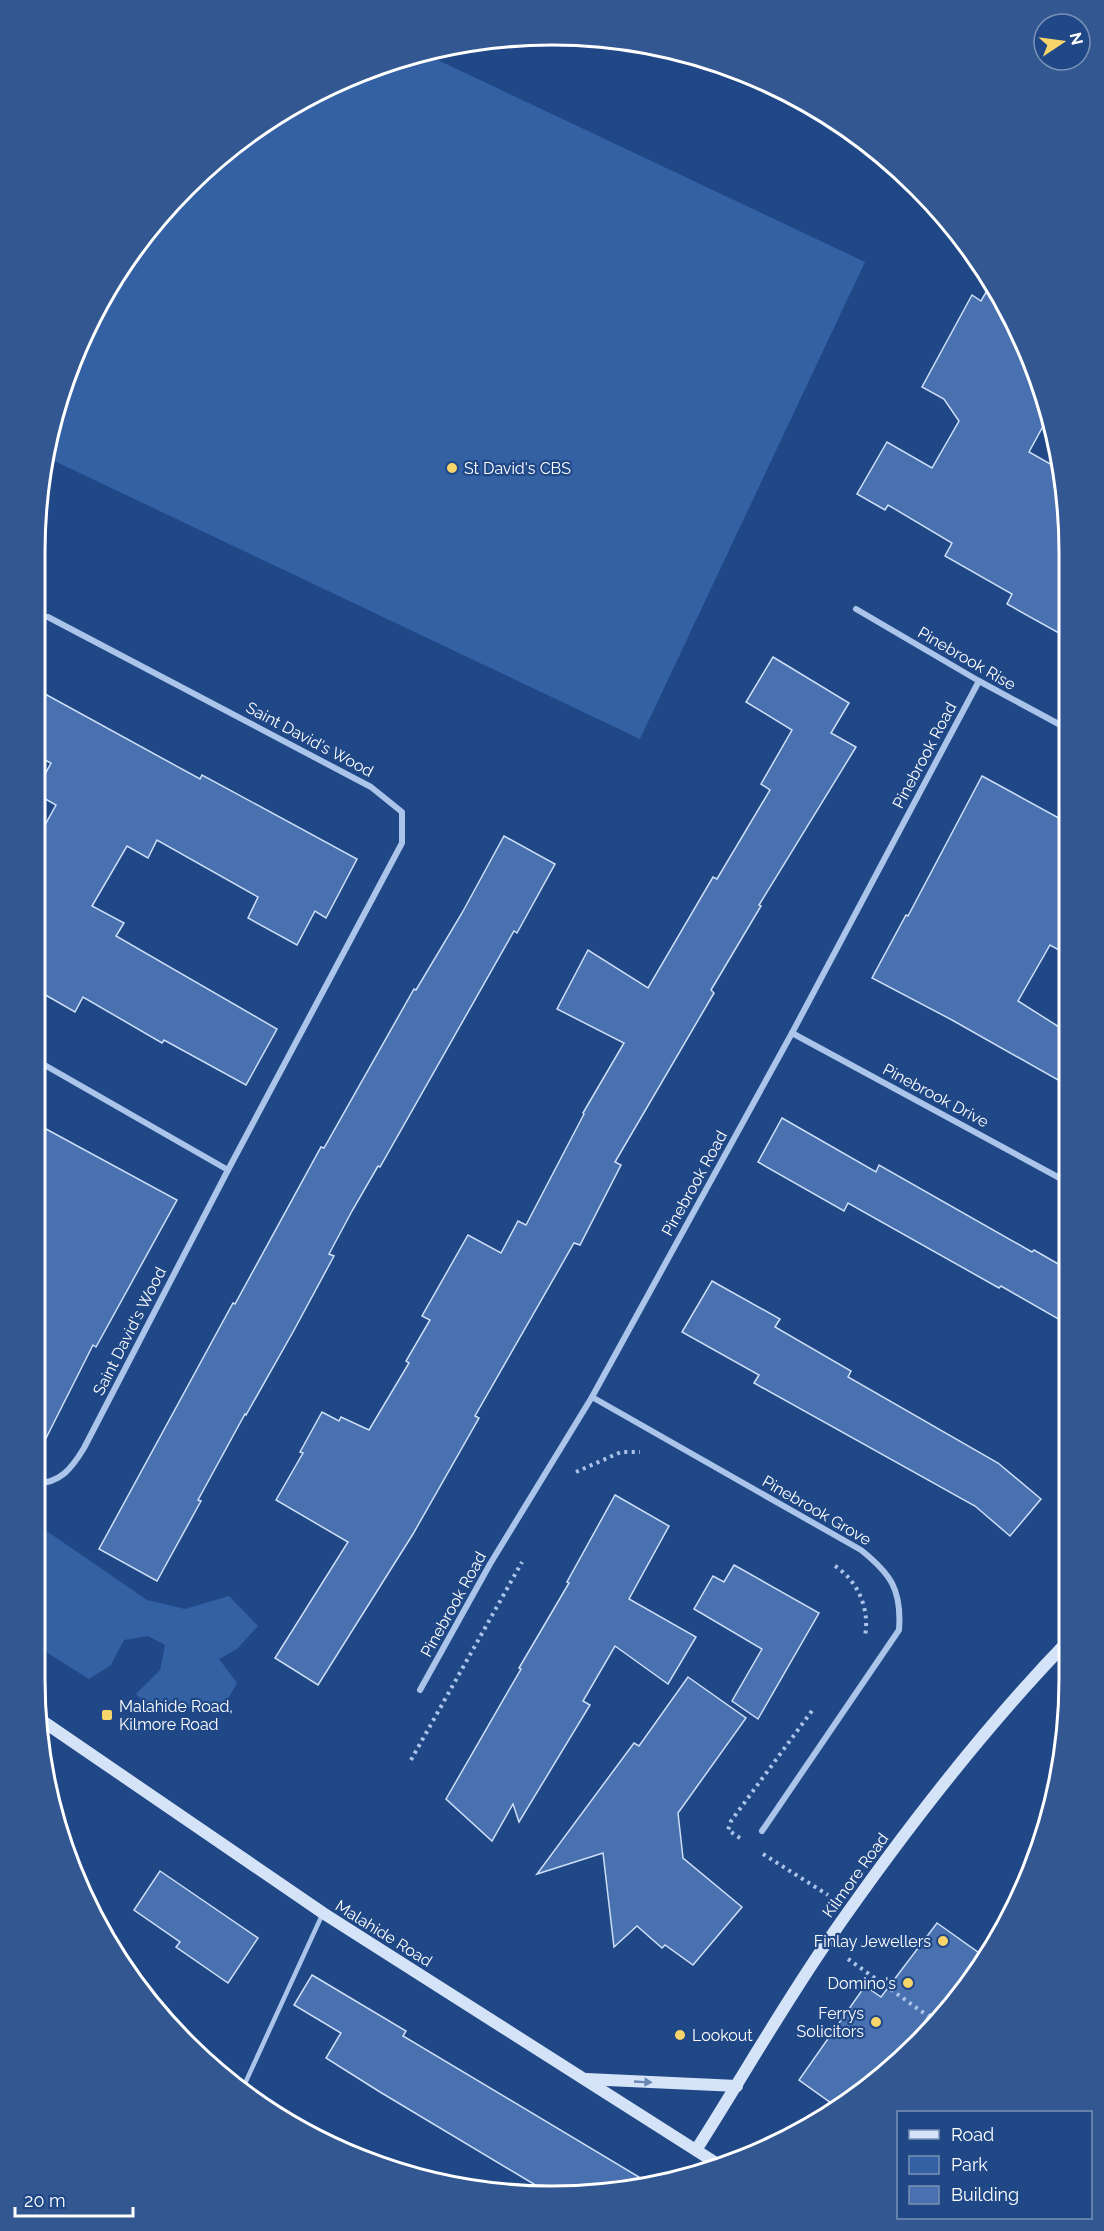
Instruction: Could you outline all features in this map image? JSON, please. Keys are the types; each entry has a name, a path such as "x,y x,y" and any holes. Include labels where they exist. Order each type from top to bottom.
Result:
{"main road":[{"name":"Kilmore Road","path":"696,2150 826,1943 912,1824 1032,1678 1059,1650"},
{"name":"Malahide Road","path":"47,1724 323,1913 712,2160"},
{"path":"584,2079 737,2086"}],"street":[{"name":"Pinebrook Rise","path":"856,609 979,681 1059,724"},
{"name":"Saint David's Wood","path":"45,617 372,787 402,812 402,843 73,1466 58,1479 45,1482"},
{"name":"Pinebrook Road","path":"420,1690 490,1564 592,1397 792,1033 979,681"},
{"name":"Pinebrook Drive","path":"792,1033 1059,1178"},
{"path":"45,1065 228,1170"},
{"name":"Pinebrook Grove","path":"592,1397 861,1550 882,1567 897,1594 900,1610 898,1630 762,1831"}],"lane":[{"path":"245,2083 323,1913"}],"path":[{"path":"570,1474 621,1452 641,1452"},
{"path":"411,1760 523,1560"},
{"path":"826,1560 845,1572 854,1582 868,1620 864,1639"},
{"path":"744,1840 728,1830 731,1821 816,1706"},
{"path":"760,1852 851,1910"},
{"path":"826,1943 929,2017"}],"green space":[{"name":"St David's CBS","path":"435,59 865,262 640,739 54,461 72,389 97,328 130,270 150,243 193,193 243,150 270,130 328,97 389,72"},
{"path":"45,1530 147,1600 185,1609 229,1596 258,1626 237,1649 219,1659 237,1683 222,1709 168,1705 150,1709 136,1694 160,1670 165,1645 148,1636 124,1640 111,1665 89,1679 45,1651"}],"building":[{"path":"987,291 1007,328 1020,358 1042,421 1043,426 1029,452 1051,464 1055,486 1059,552 1059,633 1007,604 1012,594 945,556 952,543 888,505 885,510 857,494 887,442 932,468 959,421 944,399 922,387 972,295 981,301"},
{"path":"773,657 849,703 831,733 856,747 759,905 761,906 711,990 714,993 615,1162 621,1165 580,1245 574,1243 475,1416 479,1418 413,1534 318,1685 275,1658 348,1542 276,1500 303,1453 300,1452 322,1412 339,1421 341,1417 369,1430 409,1363 406,1361 430,1320 422,1316 468,1235 501,1253 518,1221 526,1225 583,1113 624,1043 557,1009 588,950 648,988 713,877 717,879 770,790 761,784 792,730 746,702"},
{"path":"45,694 200,779 202,775 357,859 326,918 315,911 297,945 248,918 258,897 157,840 148,858 127,846 92,906 124,923 116,936 277,1029 246,1085 164,1040 162,1043 83,997 75,1012 45,995 45,825 56,805 45,799 45,774 51,763 45,760"},
{"path":"982,776 1059,818 1059,950 1050,945 1018,1001 1059,1027 1059,1080 872,978 906,915 908,916"},
{"path":"504,836 555,864 517,933 514,931 380,1167 378,1166 352,1211 329,1254 334,1256 198,1500 201,1501 157,1581 99,1549 321,1147 324,1148 414,989 416,990 462,913"},
{"path":"782,1118 876,1172 879,1165 1032,1252 1034,1250 1059,1264 1059,1319 848,1203 844,1211 758,1162"},
{"path":"45,1128 177,1200 96,1347 93,1345 45,1440"},
{"path":"712,1281 780,1319 775,1327 851,1371 848,1377 998,1463 1041,1499 1010,1536 975,1506 754,1383 759,1375 682,1332"},
{"path":"615,1495 669,1526 629,1599 696,1637 668,1684 615,1646 583,1701 590,1705 519,1822 513,1804 492,1841 446,1799 569,1583 567,1582"},
{"path":"734,1565 819,1613 758,1719 732,1701 762,1649 694,1609 713,1576 724,1582"},
{"path":"688,1677 746,1718 678,1813 683,1858 742,1907 693,1965 665,1945 662,1948 637,1926 614,1947 603,1853 537,1874 634,1743 639,1746"},
{"path":"160,1871 258,1938 228,1983 176,1947 180,1942 134,1910"},
{"path":"937,1923 979,1953 954,1988 911,2038 861,2081 831,2103 799,2080 865,1986 881,1997"},
{"path":"312,1975 406,2031 403,2036 640,2178 585,2185 536,2186 326,2058 341,2033 294,2005"}],"place":[{"name":"St David's CBS","path":"452,468"},
{"name":"Malahide Road, Kilmore Road","path":"107,1715"},
{"name":"Finlay Jewellers","path":"943,1941"},
{"name":"Domino's","path":"908,1983"},
{"name":"Ferrys Solicitors","path":"876,2022"},
{"name":"Lookout","path":"680,2035"}]}
